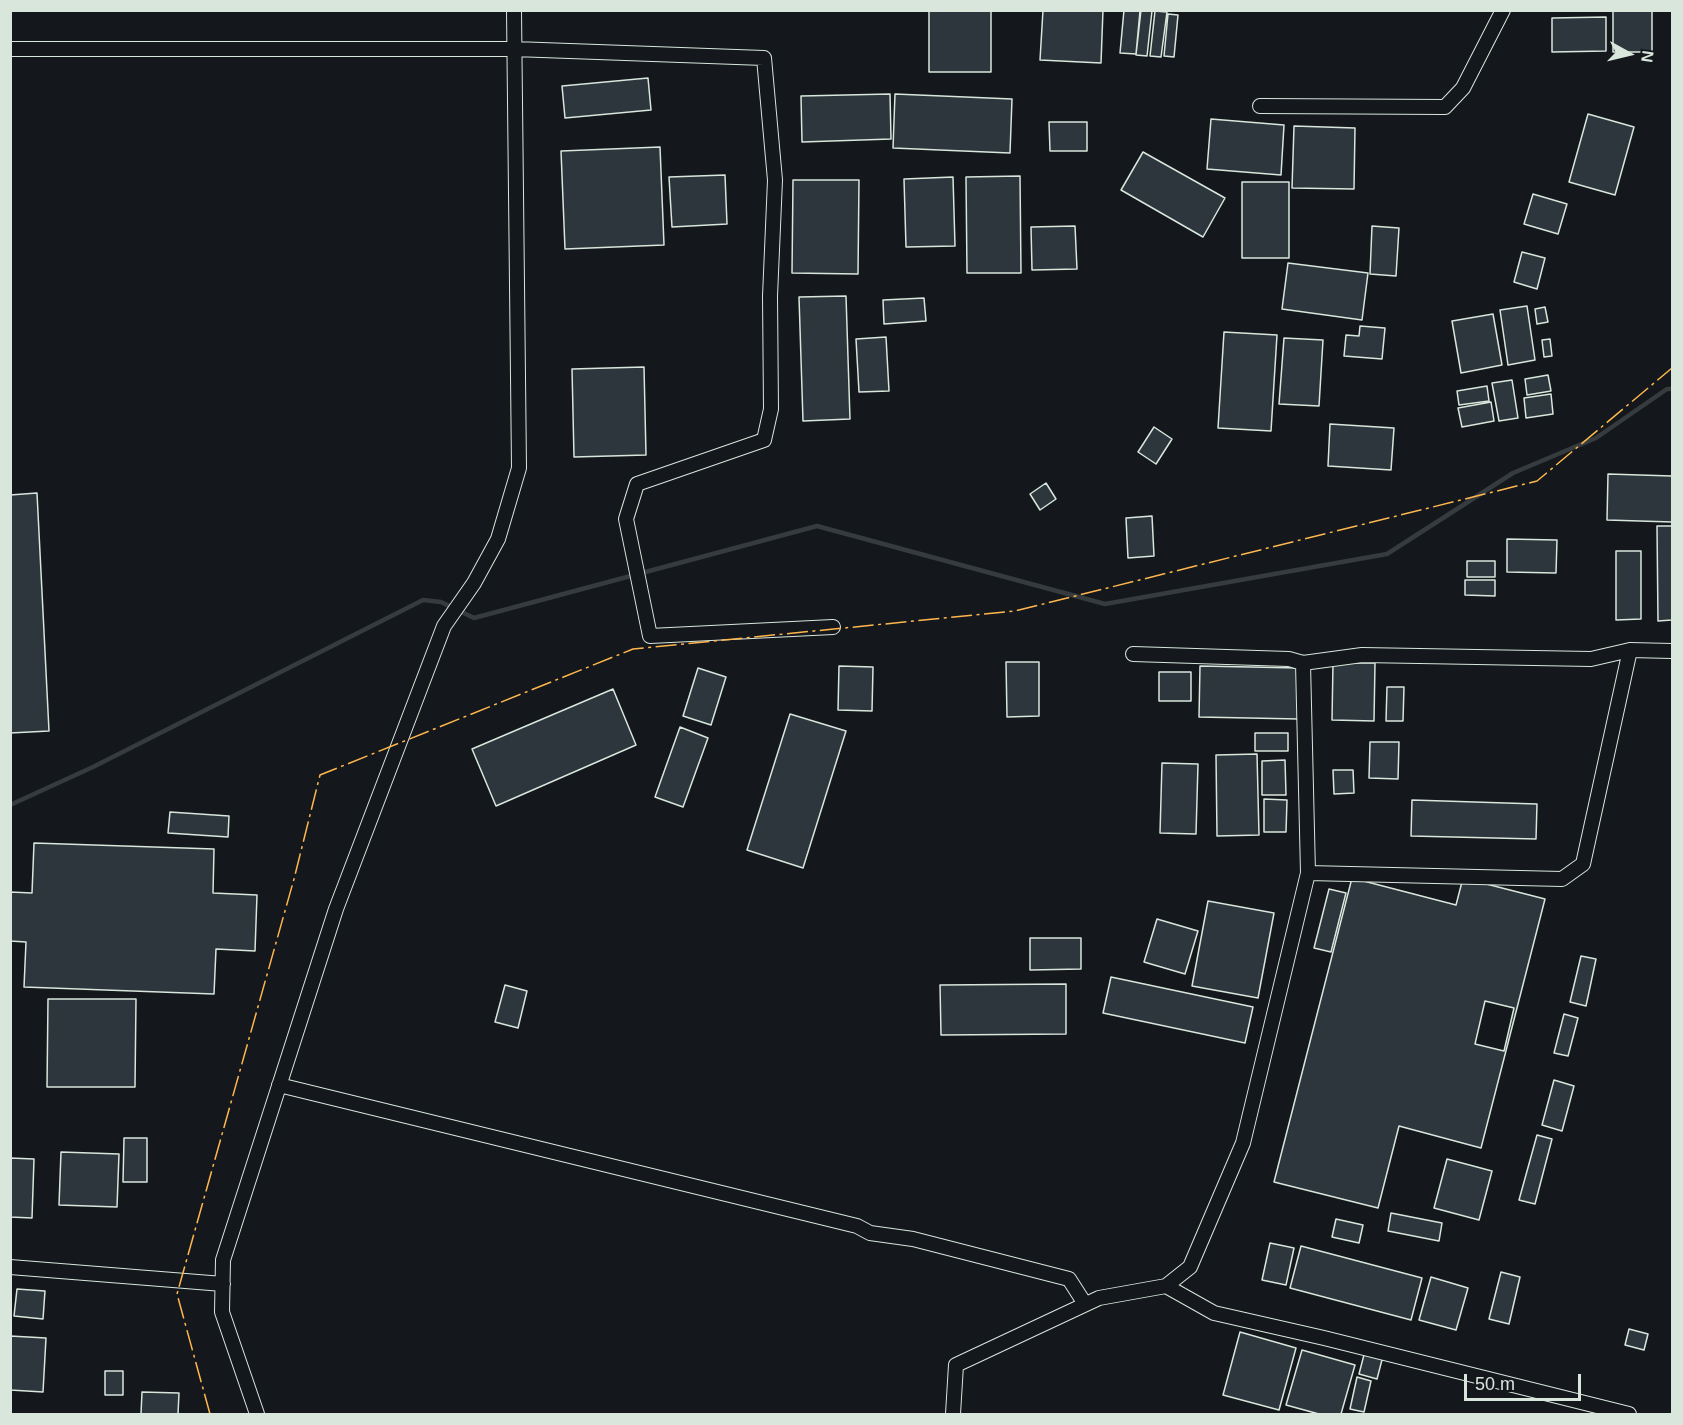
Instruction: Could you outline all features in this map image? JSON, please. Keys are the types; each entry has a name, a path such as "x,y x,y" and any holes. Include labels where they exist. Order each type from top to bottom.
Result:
{"street":[{"path":"256,1414 222,1312 223,1260 336,909 444,626 474,584 498,538 519,468 513,10"},
{"path":"1260,106 1445,107 1463,87 1503,10"},
{"path":"10,49 514,49 764,58 775,180 770,296 771,409 764,440 637,484 626,519 650,636 833,627"},
{"path":"1308,873 1562,879 1582,864 1629,650"},
{"path":"1133,654 1289,658 1303,663 1362,656 1591,659 1629,650 1672,651"},
{"path":"953,1414 956,1365 1099,1298 1166,1286 1190,1267 1243,1143 1308,873 1303,663"},
{"path":"279,1085 846,1223 870,1233 913,1239 1069,1279 1085,1304"},
{"path":"10,1267 223,1284"},
{"path":"1166,1286 1214,1313 1629,1414"}],"building":[{"path":"929,10 991,10 991,72 929,72"},
{"path":"1043,10 1103,10 1101,63 1040,60"},
{"path":"1124,10 1140,11 1136,54 1120,53"},
{"path":"1141,10 1152,11 1147,56 1136,55"},
{"path":"1613,10 1652,10 1652,52 1613,52"},
{"path":"1155,11 1167,12 1161,57 1150,56"},
{"path":"1168,14 1178,15 1174,57 1164,56"},
{"path":"1606,17 1606,51 1552,52 1552,18"},
{"path":"648,78 651,110 565,118 562,86"},
{"path":"890,94 891,139 802,142 801,96"},
{"path":"895,94 1012,99 1010,153 893,148"},
{"path":"1588,114 1634,127 1615,195 1569,182"},
{"path":"1211,119 1284,125 1281,175 1207,169"},
{"path":"1049,122 1087,122 1087,151 1050,151"},
{"path":"1294,126 1355,128 1354,189 1292,188"},
{"path":"660,147 664,245 565,249 561,151"},
{"path":"1143,152 1225,198 1203,237 1121,190"},
{"path":"725,175 727,224 672,227 669,177"},
{"path":"1020,176 1021,273 967,273 966,177"},
{"path":"953,177 955,246 906,247 904,179"},
{"path":"793,180 859,180 858,274 792,273"},
{"path":"1242,182 1289,182 1289,258 1242,258"},
{"path":"1533,194 1567,204 1558,234 1524,224"},
{"path":"1075,226 1077,269 1032,270 1031,227"},
{"path":"1372,226 1399,228 1396,276 1370,274"},
{"path":"1522,252 1545,258 1537,289 1514,282"},
{"path":"1288,263 1368,273 1362,320 1282,309"},
{"path":"846,296 850,419 803,421 799,297"},
{"path":"924,298 926,321 884,324 883,300"},
{"path":"1527,306 1535,360 1508,365 1500,310"},
{"path":"1545,307 1548,322 1537,324 1535,309"},
{"path":"1493,314 1502,365 1461,373 1452,321"},
{"path":"1360,326 1385,328 1382,359 1344,356 1346,335 1359,336"},
{"path":"1224,332 1277,335 1271,431 1218,428"},
{"path":"886,337 889,391 859,392 856,339"},
{"path":"1284,338 1323,340 1319,406 1279,404"},
{"path":"1550,339 1552,356 1544,357 1542,340"},
{"path":"644,367 646,455 574,457 572,369"},
{"path":"1548,375 1551,391 1527,395 1525,379"},
{"path":"1512,380 1518,418 1499,421 1492,383"},
{"path":"1487,386 1489,401 1459,405 1457,391"},
{"path":"1551,394 1553,414 1526,418 1524,398"},
{"path":"1491,402 1494,421 1462,427 1458,408"},
{"path":"1330,424 1394,428 1391,470 1328,466"},
{"path":"1154,427 1172,439 1156,464 1138,452"},
{"path":"1608,474 1672,476 1672,522 1607,520"},
{"path":"1046,483 1056,499 1040,510 1030,494"},
{"path":"37,493 49,731 10,733 10,495"},
{"path":"1152,516 1154,556 1128,558 1126,518"},
{"path":"1657,526 1672,526 1672,620 1658,621"},
{"path":"1507,539 1557,540 1556,573 1507,572"},
{"path":"1616,551 1641,551 1641,619 1616,620"},
{"path":"1467,561 1495,561 1495,577 1467,577"},
{"path":"1465,580 1495,580 1495,596 1465,595"},
{"path":"1006,662 1039,662 1039,716 1007,717"},
{"path":"1333,663 1375,663 1374,721 1332,720"},
{"path":"839,666 873,667 872,711 838,710"},
{"path":"1200,666 1300,668 1299,719 1199,717"},
{"path":"698,668 726,677 711,725 683,716"},
{"path":"1159,672 1191,672 1191,701 1159,701"},
{"path":"1387,687 1404,687 1403,721 1386,721"},
{"path":"613,689 636,745 496,806 472,749"},
{"path":"790,714 846,731 803,868 747,850"},
{"path":"680,727 708,738 683,807 655,797"},
{"path":"1255,733 1288,733 1288,751 1255,751"},
{"path":"1370,742 1399,742 1398,779 1369,778"},
{"path":"1257,754 1259,835 1217,836 1216,755"},
{"path":"1285,760 1286,795 1262,795 1262,761"},
{"path":"1162,763 1198,764 1196,834 1160,833"},
{"path":"1333,770 1353,770 1354,793 1334,794"},
{"path":"1264,799 1287,800 1286,832 1264,832"},
{"path":"1412,800 1537,804 1536,839 1411,836"},
{"path":"170,812 229,816 228,837 168,833"},
{"path":"34,843 214,849 213,893 257,895 255,951 216,949 214,994 24,987 26,942 10,941 10,892 32,893"},
{"path":"1352,878 1456,905 1463,878 1545,899 1481,1148 1399,1126 1378,1208 1274,1182"},
{"path":"1329,889 1346,893 1331,952 1314,948"},
{"path":"1208,901 1274,913 1258,998 1192,986"},
{"path":"1157,919 1198,931 1185,974 1144,962"},
{"path":"1030,938 1081,938 1081,969 1030,970"},
{"path":"1581,956 1596,959 1586,1006 1570,1002"},
{"path":"1111,977 1253,1007 1245,1043 1103,1013"},
{"path":"1066,984 1066,1034 941,1035 940,985"},
{"path":"505,985 527,991 518,1028 495,1022"},
{"path":"48,999 136,999 135,1087 47,1087"},
{"path":"1485,1001 1514,1008 1504,1051 1475,1044"},
{"path":"1564,1014 1578,1018 1568,1056 1554,1053"},
{"path":"1554,1080 1574,1086 1562,1131 1542,1125"},
{"path":"1537,1135 1552,1139 1535,1204 1519,1200"},
{"path":"124,1138 147,1138 147,1182 123,1182"},
{"path":"61,1152 119,1154 117,1207 59,1205"},
{"path":"10,1158 34,1159 32,1218 10,1217"},
{"path":"1447,1159 1492,1171 1479,1220 1434,1208"},
{"path":"1391,1213 1442,1223 1439,1241 1388,1231"},
{"path":"1336,1219 1363,1225 1359,1243 1332,1237"},
{"path":"1270,1243 1294,1248 1286,1285 1262,1280"},
{"path":"1301,1246 1422,1278 1411,1320 1290,1288"},
{"path":"1501,1272 1520,1277 1509,1324 1489,1319"},
{"path":"1431,1277 1468,1288 1456,1330 1419,1320"},
{"path":"17,1289 45,1291 43,1319 14,1316"},
{"path":"1629,1329 1648,1334 1644,1350 1625,1345"},
{"path":"1240,1332 1296,1348 1279,1410 1223,1395"},
{"path":"10,1336 46,1338 43,1392 10,1390"},
{"path":"1302,1350 1355,1365 1341,1414 1319,1414 1286,1405"},
{"path":"1365,1351 1383,1356 1377,1379 1359,1374"},
{"path":"105,1371 123,1371 123,1395 105,1395"},
{"path":"1357,1377 1371,1381 1364,1412 1350,1409"},
{"path":"142,1392 179,1393 178,1414 141,1414"}],"waterway":[{"path":"10,805 93,767 423,600 441,602 474,618 817,526 1105,604 1387,554 1513,473 1596,438 1667,389 1672,389"}],"power":[{"path":"210,1414 177,1294 294,879 320,775 633,649 1015,611 1537,481 1672,368"}]}
